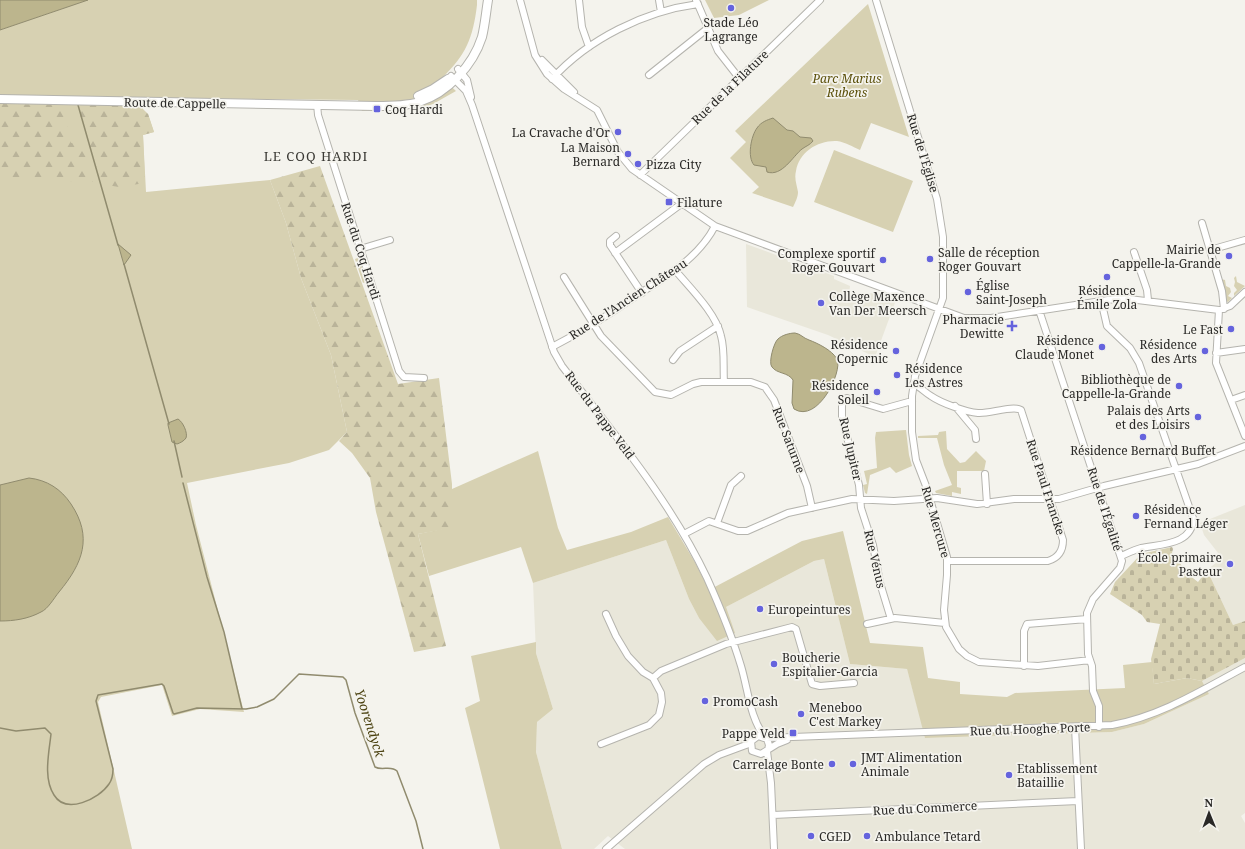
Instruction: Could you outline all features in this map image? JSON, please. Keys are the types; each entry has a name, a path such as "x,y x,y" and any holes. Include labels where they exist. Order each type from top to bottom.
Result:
{"main road":[{"path":"460,71 475,40 481,17 482,0"},
{"path":"460,71 473,57 481,39 488,0"},
{"name":"Route de Cappelle","path":"0,99 316,104 398,102 423,97 453,78 460,71"}],"street":[{"path":"520,0 538,60 554,77 599,112 620,155 640,175 715,226 822,265 940,311 960,317 975,319 1121,298 1221,309 1232,305 1245,292"},
{"path":"579,0 582,27 589,47"},
{"path":"659,0 661,12"},
{"name":"Rue de la Filature","path":"640,175 820,0"},
{"name":"Rue de l'Église","path":"876,0 941,214 944,276 943,298 940,311"},
{"path":"554,77 589,47 622,28 661,12 697,2 720,55 739,78"},
{"path":"649,75 708,28"},
{"name":"Rue du Pappe Veld","path":"460,71 468,82 472,105"},
{"name":"Rue du Pappe Veld","path":"453,78 466,91 472,105 552,347 562,366 650,480 684,534 713,590 733,642 759,729 766,738"},
{"name":"Rue du Coq Hardi","path":"316,104 318,115 360,250 401,375 407,378 424,378"},
{"path":"615,253 681,204"},
{"path":"1202,223 1222,291 1216,353 1217,366 1232,400 1245,436"},
{"name":"Rue de l'Ancien Château","path":"552,347 594,324 676,270 699,249 715,226"},
{"path":"616,236 609,242 642,293"},
{"path":"360,250 390,240"},
{"path":"1210,250 1245,240"},
{"path":"1134,252 1148,293 1148,300"},
{"path":"564,277 603,338 650,388 658,394 674,395 698,382 724,382 723,346 718,326 676,270"},
{"path":"1101,300 1107,326 1132,351 1139,364 1193,516 1193,524 1190,532 1179,541 1138,549 1121,556"},
{"name":"Rue de l'Égalité","path":"1039,310 1121,556 1120,568 1092,602 1087,619 1092,669 1092,691 1099,706 1099,727"},
{"name":"Rue Mercure","path":"940,311 920,358 913,384 912,401 914,452 930,498 947,561 944,610 945,623 956,644 970,658 987,663 1024,666 1057,665 1090,660"},
{"path":"673,360 680,351 718,326"},
{"path":"1216,353 1245,349"},
{"name":"Rue Saturne","path":"724,382 754,382 765,387 771,394 807,486 812,508"},
{"path":"913,384 920,387 932,397 954,406 975,430 976,439"},
{"path":"1232,400 1245,395"},
{"name":"Rue Jupiter","path":"860,499 859,485 843,419 842,405 844,399 852,399 882,408 912,401"},
{"name":"Rue Paul Francke","path":"947,561 1041,562 1055,558 1061,551 1063,540 1021,410 1015,408 980,413 966,411 954,406"},
{"path":"684,534 706,522 717,523 736,530 747,531 788,513 849,499 894,501 930,498 949,499 972,504 987,504 1006,500 1061,498 1098,487 1177,469 1212,459 1245,446"},
{"path":"985,474 987,504"},
{"path":"717,523 730,485 741,476"},
{"name":"Rue Vénus","path":"860,499 861,508 874,548 880,583 891,619"},
{"path":"601,744 645,727 657,718 661,708 662,699 653,678 643,672 628,656 618,640 606,614"},
{"path":"867,624 891,619 917,619 945,623"},
{"path":"1024,666 1024,633 1027,624 1087,619"},
{"path":"653,678 661,671 733,642 794,627 812,684 820,686 854,683"},
{"name":"Rue du Hooghe Porte","path":"766,738 1099,727 1122,723 1156,713 1245,667"},
{"name":"Rue du Pappe Veld","path":"752,739 754,713"},
{"path":"1075,727 1081,849"},
{"path":"607,848 704,764 759,736 766,738 769,744 767,750 770,774 774,849"},
{"name":"Rue du Hooghe Porte","path":"767,750 780,742 803,737"},
{"path":"752,739 750,746 765,764 770,774"},
{"path":"723,753 741,750 762,754 767,750"},
{"name":"Rue du Commerce","path":"772,815 1078,801"}],"shaded area":[{"path":"0,0 88,0 0,30"},
{"path":"773,118 787,130 793,131 800,137 811,138 813,141 802,149 782,169 778,172 772,173 767,172 766,167 754,165 750,152 757,128 766,120"},
{"path":"118,244 131,255 124,265"},
{"name":"Collège Maxence Van Der Meersch","path":"746,244 787,259 788,262 796,262 834,276 834,279 850,286 849,294 879,293 896,300 875,357 828,335 747,307"},
{"path":"795,333 828,350 837,359 838,365 836,374 827,394 820,403 812,409 803,412 794,409 792,403 793,380 791,377 777,371 771,365 772,353 776,341 784,335"},
{"path":"178,419 185,428 186,438 177,444 172,442 168,423"},
{"path":"29,478 48,483 53,486 63,494 71,504 78,516 82,528 82,550 74,571 44,611 26,618 0,621 0,485"},
{"name":"École primaire Pasteur","path":"1245,505 1245,621 1233,625 1207,570 1222,558 1204,535 1200,523"},
{"path":"666,540 689,599 699,618 726,607 814,561 824,559 850,664 907,669 926,738 1112,732 1144,724 1209,694 1202,681 1245,658 1245,813 1241,816 1245,823 1245,849 625,849 608,836 594,849 562,849 536,752 537,722 553,709 536,653 533,583"}],"green space":[{"path":"88,0 477,0 477,5 473,27 467,45 457,62 442,78 456,91 433,104 424,107 362,111 358,100 142,98 143,109 148,114 154,132 143,135 146,192 270,180 286,223 301,278 331,355 347,432 329,450 289,463 187,483 196,525 244,712 200,709 172,716 162,685 101,697 98,702 132,849 0,849 0,30"},
{"name":"Stade Léo Lagrange","path":"705,0 769,0 739,15 714,18"},
{"name":"Parc Marius Rubens","path":"868,4 909,137 871,123 860,150 846,143 837,141 830,141 810,148 798,164 795,177 798,194 793,207 752,193 759,187 730,158 746,142 735,131"},
{"path":"0,104 63,105 71,143 82,141 93,182 9,179 4,174 0,180"},
{"path":"77,105 136,105 148,114 154,132 143,135 145,183 119,187 101,184"},
{"path":"834,150 913,181 893,232 814,202"},
{"path":"320,166 398,384 439,378 452,484 452,528 418,534 446,646 414,652 376,512 370,478 352,453 339,441 347,432 331,355 301,278 286,223 270,180"},
{"path":"360,257 368,281 363,283 355,259"},
{"path":"1236,276 1237,282 1245,286 1234,296 1234,293 1237,290 1234,286 1234,278"},
{"path":"1221,279 1225,280 1226,286 1230,288 1231,292 1228,296 1232,298 1228,302 1226,301"},
{"path":"906,430 912,466 896,473 890,467 870,475 867,494 865,493 863,485 867,484 864,471 877,468 876,432"},
{"path":"946,431 947,449 960,463 965,462 976,451 986,461 984,471 957,471 957,487 961,488 961,494 952,492 952,496 936,493 935,491 952,485 944,465 937,438 918,438 918,436 938,435 939,432"},
{"path":"538,451 558,528 567,550 631,532 668,517 696,564 709,590 802,541 843,531 870,643 923,647 928,678 960,682 960,694 1007,697 1015,693 1125,688 1123,665 1152,662 1154,684 1187,678 1202,681 1209,694 1144,724 1112,732 925,738 907,669 850,664 824,559 814,561 726,607 735,633 717,641 699,618 689,599 666,540 533,583 521,547 429,576 418,534 452,527 452,489"},
{"path":"1172,547 1172,553 1189,575 1198,582 1207,570 1233,625 1245,621 1245,658 1202,681 1187,678 1154,684 1151,659 1160,624 1147,622 1142,615 1110,594 1115,582 1141,554"},
{"path":"536,642 536,653 553,709 537,722 536,752 562,849 500,849 465,708 480,701 471,656"}],"waterway":[{"path":"78,105 118,245"},
{"path":"124,264 169,424"},
{"path":"174,441 182,477"},
{"path":"183,483 207,577 224,632 242,709"},
{"name":"Yoorendyck","path":"0,728 16,731 45,728 51,734 48,757 48,773 54,795 59,801 66,804 82,803 98,795 104,790 111,781 112,777 113,769 96,701 98,695 162,684 174,714 197,708 246,709 257,707 274,699 299,674 343,677 346,680 355,713 375,767 392,768 397,771 416,821 423,849"}],"place":[{"name":"Stade Léo Lagrange","path":"731,8"},
{"name":"Coq Hardi","path":"377,109"},
{"name":"La Cravache d'Or","path":"618,132"},
{"name":"La Maison Bernard","path":"628,154"},
{"name":"Pizza City","path":"638,164"},
{"name":"Filature","path":"669,202"},
{"name":"Mairie de Cappelle-la-Grande","path":"1229,256"},
{"name":"Salle de réception Roger Gouvart","path":"930,259"},
{"name":"Complexe sportif Roger Gouvart","path":"883,260"},
{"name":"Résidence Émile Zola","path":"1107,277"},
{"name":"Église Saint-Joseph","path":"968,292"},
{"name":"Collège Maxence Van Der Meersch","path":"821,303"},
{"name":"Pharmacie Dewitte","path":"1012,326"},
{"name":"Le Fast","path":"1231,329"},
{"name":"Résidence Claude Monet","path":"1102,347"},
{"name":"Résidence Copernic","path":"896,351"},
{"name":"Résidence des Arts","path":"1205,351"},
{"name":"Résidence Les Astres","path":"897,375"},
{"name":"Bibliothèque de Cappelle-la-Grande","path":"1179,386"},
{"name":"Résidence Soleil","path":"877,392"},
{"name":"Palais des Arts et des Loisirs","path":"1198,417"},
{"name":"Résidence Bernard Buffet","path":"1143,437"},
{"name":"Résidence Fernand Léger","path":"1136,516"},
{"name":"École primaire Pasteur","path":"1230,564"},
{"name":"Europeintures","path":"760,609"},
{"name":"Boucherie Espitalier-Garcia","path":"774,664"},
{"name":"PromoCash","path":"705,701"},
{"name":"Meneboo C'est Markey","path":"801,714"},
{"name":"Pappe Veld","path":"793,733"},
{"name":"Carrelage Bonte","path":"832,764"},
{"name":"JMT Alimentation Animale","path":"853,764"},
{"name":"Etablissement Bataillie","path":"1009,775"},
{"name":"CGED","path":"811,836"},
{"name":"Ambulance Tetard","path":"867,836"}],"district":[{"name":"LE COQ HARDI","path":"316,156"}]}
